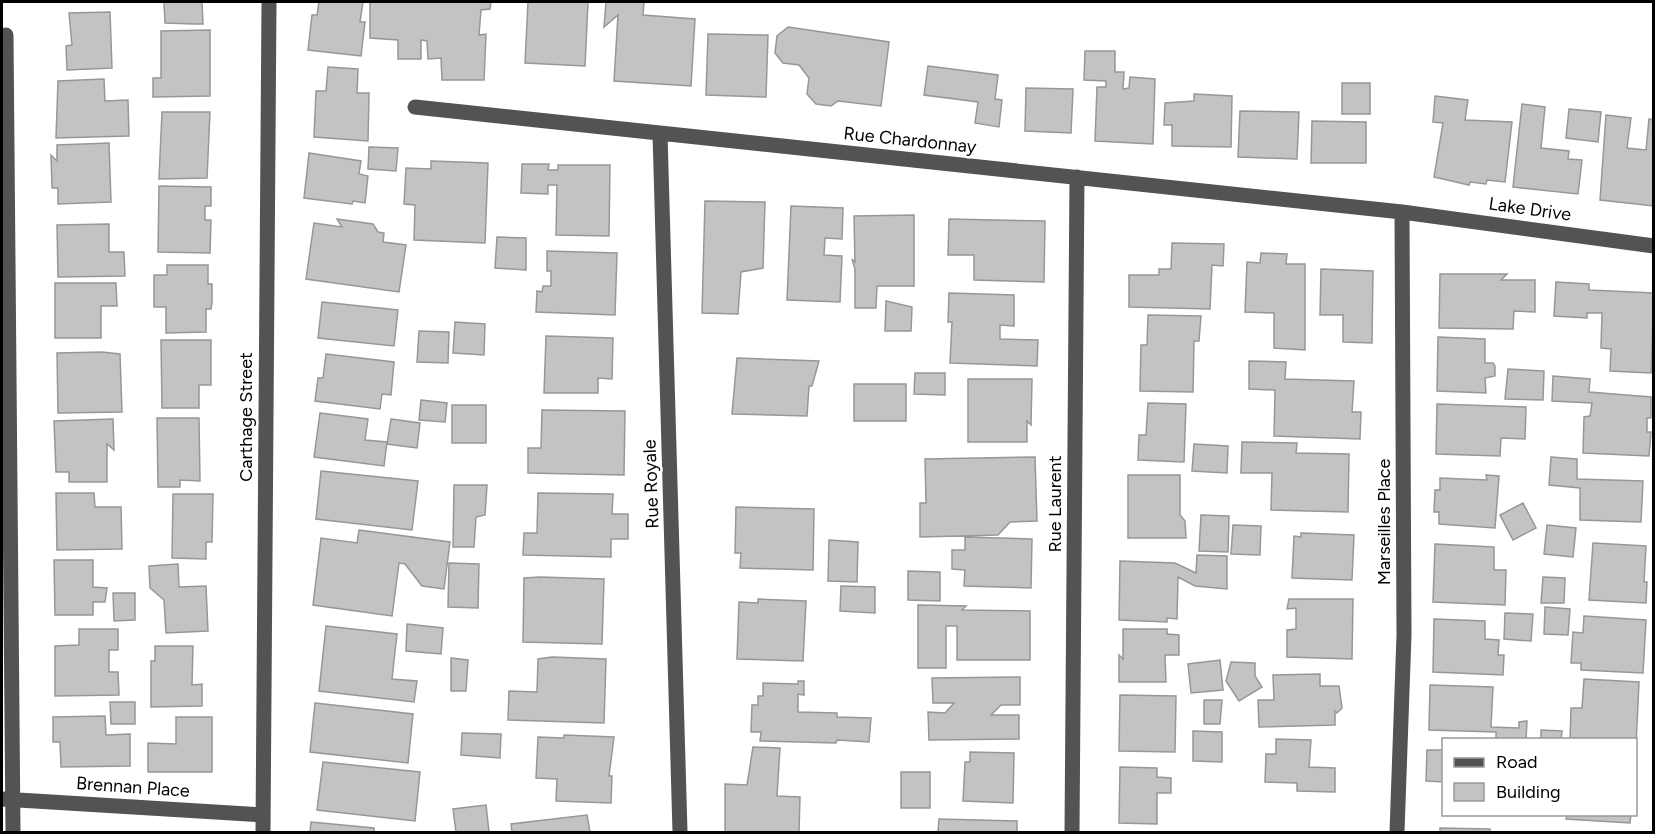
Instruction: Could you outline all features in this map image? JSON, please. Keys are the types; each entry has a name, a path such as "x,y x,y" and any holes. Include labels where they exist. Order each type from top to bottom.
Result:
{"street":[{"name":"Carthage Street","path":"262,832 268,2"},
{"path":"6,35 4,118 7,799 13,832"},
{"name":"Rue Chardonnay","path":"415,107 1402,212"},
{"name":"Rue Royale","path":"660,134 680,832"},
{"name":"Rue Laurent","path":"1071,832 1077,177"},
{"name":"Lake Drive","path":"1402,212 1653,246"},
{"name":"Marseilles Place","path":"1397,832 1404,635 1402,212"},
{"name":"Brennan Place","path":"7,799 263,815"}],"building":[{"path":"164,2 202,2 203,24 165,23"},
{"path":"319,2 363,2 360,22 365,22 361,56 308,50 312,15 317,15"},
{"path":"370,2 491,2 490,9 481,10 479,35 486,34 484,80 442,80 441,58 428,59 427,41 421,40 421,59 398,59 398,40 370,38"},
{"path":"528,2 588,2 585,66 525,63"},
{"path":"606,2 644,2 643,15 695,19 691,86 614,81 618,15 604,27"},
{"path":"110,12 112,68 67,70 66,46 72,45 69,13"},
{"path":"788,27 889,42 881,106 838,101 831,106 816,104 807,94 809,78 799,65 783,63 775,53 777,36"},
{"path":"210,30 210,96 153,97 153,78 161,78 161,31"},
{"path":"708,34 768,35 766,97 706,95"},
{"path":"1085,51 1115,51 1115,72 1124,72 1123,89 1129,88 1130,77 1155,79 1153,144 1095,141 1097,87 1106,87 1106,81 1084,80"},
{"path":"928,66 998,75 995,99 1002,100 999,127 975,123 978,102 924,95"},
{"path":"328,67 358,69 357,93 369,93 368,141 314,137 316,91 326,91"},
{"path":"104,79 105,101 128,100 129,136 56,138 58,81"},
{"path":"1342,83 1370,83 1370,114 1342,114"},
{"path":"1026,88 1073,89 1071,133 1025,131"},
{"path":"1194,94 1232,96 1231,147 1172,146 1172,125 1164,125 1165,103 1194,101"},
{"path":"1435,96 1468,100 1465,120 1512,122 1505,182 1487,180 1486,184 1470,182 1469,185 1434,177 1443,123 1433,122"},
{"path":"1522,104 1545,107 1541,148 1569,151 1568,159 1582,160 1578,194 1513,187"},
{"path":"1569,109 1601,112 1598,142 1566,138"},
{"path":"1240,111 1299,112 1297,159 1238,157"},
{"path":"162,112 210,112 207,178 159,179"},
{"path":"1606,115 1631,118 1627,148 1646,150 1649,119 1654,120 1654,206 1600,200"},
{"path":"1312,121 1366,122 1366,163 1311,163"},
{"path":"109,143 111,202 58,204 58,188 52,188 51,155 57,161 57,145"},
{"path":"369,147 398,148 396,171 368,169"},
{"path":"309,153 361,161 359,174 368,176 365,203 353,201 352,204 304,198"},
{"path":"431,161 488,163 485,243 414,240 415,205 404,204 406,168 431,169"},
{"path":"522,164 549,164 548,170 558,170 558,165 610,165 609,236 556,235 557,185 548,185 548,194 521,193"},
{"path":"159,186 211,187 211,206 205,206 205,220 211,220 210,253 158,252"},
{"path":"705,201 765,202 763,268 741,272 738,314 702,313"},
{"path":"791,206 843,208 842,239 825,238 824,255 842,256 840,302 787,300"},
{"path":"914,215 914,286 877,286 876,308 855,308 855,269 852,259 855,262 854,216"},
{"path":"337,219 373,224 378,232 384,233 383,242 406,245 399,292 306,279 314,223 342,227"},
{"path":"949,219 1045,221 1044,282 974,280 974,255 948,255"},
{"path":"109,224 109,252 124,252 125,276 58,277 57,225"},
{"path":"497,237 526,238 526,270 495,268"},
{"path":"1172,243 1224,244 1223,266 1212,265 1210,309 1129,307 1129,275 1159,275 1159,269 1171,269"},
{"path":"547,251 617,253 615,315 536,312 537,291 542,292 543,286 551,286 551,271 547,271"},
{"path":"1261,253 1287,254 1286,264 1305,264 1305,350 1274,348 1274,313 1245,312 1247,262 1260,263"},
{"path":"167,265 208,265 208,284 212,284 212,303 211,309 206,309 206,332 166,333 166,307 154,307 154,275 167,275"},
{"path":"1321,269 1373,271 1372,343 1343,342 1343,315 1320,315"},
{"path":"1440,274 1507,274 1501,280 1535,280 1535,312 1514,311 1513,329 1439,328"},
{"path":"1556,282 1589,284 1589,290 1654,293 1651,373 1610,371 1611,349 1601,348 1602,313 1587,313 1587,318 1554,316"},
{"path":"55,283 116,283 117,306 101,306 101,338 55,338"},
{"path":"949,293 1014,295 1014,326 1000,325 1000,339 1038,340 1037,366 950,363 952,322 948,322"},
{"path":"886,301 912,307 911,331 885,331"},
{"path":"322,302 398,310 394,346 318,338"},
{"path":"1148,315 1201,316 1199,341 1194,341 1193,392 1140,391 1141,345 1147,345"},
{"path":"455,322 485,324 484,355 453,353"},
{"path":"419,331 449,332 448,363 417,362"},
{"path":"546,336 613,338 612,379 598,378 598,393 544,393"},
{"path":"1438,337 1485,339 1485,363 1493,363 1495,366 1495,376 1485,378 1486,393 1437,391"},
{"path":"161,340 211,340 211,385 199,385 199,408 162,408"},
{"path":"57,353 120,354 122,412 58,413"},
{"path":"326,354 394,362 391,395 382,394 380,409 315,401 318,378 323,378"},
{"path":"737,358 819,361 812,386 809,386 807,416 732,414"},
{"path":"1249,361 1286,362 1285,379 1354,381 1352,412 1361,412 1360,439 1274,436 1275,390 1249,389"},
{"path":"1508,369 1544,371 1543,400 1505,399"},
{"path":"915,373 945,373 945,395 914,394"},
{"path":"1553,376 1590,379 1589,392 1651,397 1651,418 1647,418 1647,432 1651,432 1649,456 1583,453 1584,417 1590,416 1592,403 1552,401"},
{"path":"968,379 1032,379 1031,425 1027,421 1027,442 968,442"},
{"path":"854,384 906,384 906,421 854,421"},
{"path":"421,400 447,403 445,422 419,420"},
{"path":"1148,403 1186,404 1184,462 1138,460 1139,435 1146,435"},
{"path":"1437,404 1526,407 1525,439 1501,438 1500,456 1436,454"},
{"path":"452,405 486,405 486,443 452,443"},
{"path":"542,410 625,411 624,475 528,473 528,448 541,448"},
{"path":"320,413 368,419 365,440 387,442 384,466 314,457"},
{"path":"157,418 199,418 200,481 180,480 180,487 158,487"},
{"path":"113,419 114,450 107,444 107,482 69,482 69,472 56,472 54,421"},
{"path":"391,419 420,423 417,448 387,444"},
{"path":"1242,442 1297,443 1296,453 1349,454 1348,512 1271,510 1272,473 1241,473"},
{"path":"1194,444 1228,446 1227,473 1192,471"},
{"path":"1035,457 1037,521 1010,522 998,535 920,537 920,503 926,503 925,459"},
{"path":"1551,457 1577,459 1577,479 1643,481 1641,522 1580,520 1580,488 1549,485"},
{"path":"321,471 418,481 412,530 316,519"},
{"path":"1128,475 1180,475 1180,515 1185,521 1186,538 1128,538"},
{"path":"1486,475 1499,476 1495,528 1439,524 1439,512 1434,512 1435,490 1440,490 1440,478 1487,480"},
{"path":"454,485 487,485 485,515 476,517 474,547 453,547"},
{"path":"56,493 94,493 95,507 121,507 122,549 57,550"},
{"path":"538,493 613,494 612,514 628,514 628,539 611,539 611,557 523,555 524,533 537,533"},
{"path":"173,494 213,494 212,542 206,542 206,559 172,558"},
{"path":"1523,503 1536,528 1513,540 1500,515"},
{"path":"736,507 814,509 813,570 740,568 741,553 735,553"},
{"path":"1201,515 1229,516 1228,552 1199,551"},
{"path":"1233,525 1261,526 1260,555 1231,554"},
{"path":"1547,525 1576,528 1573,557 1544,554"},
{"path":"359,530 450,542 444,589 422,586 405,564 399,563 392,616 313,605 321,538 357,543"},
{"path":"1301,533 1354,535 1352,580 1292,578 1294,536 1301,537"},
{"path":"965,537 1032,539 1031,588 964,586 965,570 952,569 952,550 965,550"},
{"path":"829,540 858,542 857,582 828,581"},
{"path":"1593,543 1646,546 1644,582 1647,582 1646,603 1589,600"},
{"path":"1435,544 1494,547 1494,570 1506,570 1505,605 1433,602"},
{"path":"1197,555 1227,556 1227,589 1195,586 1178,577 1177,619 1167,618 1167,622 1119,620 1120,561 1175,563 1196,573"},
{"path":"54,560 93,560 93,587 107,588 105,602 93,602 93,615 55,615"},
{"path":"449,563 479,564 478,608 448,607"},
{"path":"178,564 179,587 206,586 208,631 166,633 164,600 150,588 149,566"},
{"path":"908,571 940,572 940,601 908,600"},
{"path":"1543,577 1565,578 1564,603 1541,603"},
{"path":"524,578 604,579 602,644 523,642"},
{"path":"841,586 875,587 875,613 840,611"},
{"path":"113,593 135,593 135,620 114,621"},
{"path":"758,599 806,601 803,661 737,659 739,602 758,603"},
{"path":"1289,599 1353,599 1352,659 1287,657 1287,630 1296,629 1296,608 1287,609"},
{"path":"918,605 966,606 962,610 1030,611 1030,660 957,660 957,626 946,626 946,668 918,668"},
{"path":"1545,607 1570,609 1568,635 1544,634"},
{"path":"1505,613 1533,614 1531,641 1504,639"},
{"path":"1584,616 1646,620 1643,673 1581,670 1581,663 1571,663 1573,632 1583,633"},
{"path":"1434,619 1485,621 1485,639 1499,640 1498,655 1504,655 1503,675 1433,672"},
{"path":"407,624 443,628 441,654 406,651"},
{"path":"326,626 397,634 392,679 417,681 414,702 319,691"},
{"path":"79,629 118,629 118,650 109,650 109,672 118,672 119,695 55,696 55,646 79,645"},
{"path":"1123,629 1167,629 1167,634 1179,635 1179,655 1165,655 1166,682 1119,682 1119,655 1123,659"},
{"path":"155,646 193,646 192,685 202,684 202,706 151,707 151,661 155,661"},
{"path":"552,657 606,659 604,723 508,720 509,691 537,692 538,659"},
{"path":"451,658 468,660 466,691 451,691"},
{"path":"1220,660 1223,690 1191,693 1188,664"},
{"path":"1231,662 1255,663 1255,676 1262,687 1239,701 1226,681"},
{"path":"1320,674 1320,686 1339,686 1342,708 1337,713 1335,711 1335,725 1259,727 1258,700 1274,700 1273,675"},
{"path":"1020,677 1020,705 1001,705 991,715 1019,715 1019,739 929,740 928,712 945,713 954,703 933,703 932,678"},
{"path":"1584,679 1639,682 1636,738 1570,738 1571,708 1582,708"},
{"path":"798,681 804,681 804,695 798,694 798,712 837,713 837,717 871,718 869,742 760,741 761,732 751,732 752,705 758,705 758,696 763,696 763,683 798,684"},
{"path":"1430,685 1493,687 1491,727 1519,728 1519,722 1527,721 1526,738 1496,738 1496,732 1429,730"},
{"path":"1120,695 1176,696 1175,752 1119,751"},
{"path":"1204,700 1222,700 1220,724 1204,724"},
{"path":"110,702 135,702 135,724 111,724"},
{"path":"315,703 413,714 408,763 310,752"},
{"path":"105,716 106,735 130,734 130,766 61,767 60,742 53,742 53,717"},
{"path":"176,717 212,717 212,772 148,772 148,743 176,744"},
{"path":"1541,730 1562,731 1561,738 1541,738"},
{"path":"1193,731 1222,732 1222,762 1193,761"},
{"path":"462,733 501,734 500,758 461,755"},
{"path":"564,735 614,737 609,776 612,776 611,803 556,801 557,779 536,778 538,737 564,738"},
{"path":"1276,739 1311,740 1309,767 1335,768 1335,792 1297,791 1297,783 1265,782 1266,754 1276,754"},
{"path":"753,747 780,748 777,796 800,797 799,832 725,832 725,784 747,785"},
{"path":"1427,750 1442,750 1442,782 1426,781"},
{"path":"970,752 1014,753 1013,803 963,801 965,762 970,762"},
{"path":"323,762 420,772 415,821 317,810"},
{"path":"1120,767 1157,768 1157,777 1171,778 1171,793 1157,793 1157,824 1119,823"},
{"path":"901,772 930,772 930,808 901,808"},
{"path":"486,805 489,832 456,832 453,809"},
{"path":"587,815 590,832 512,832 511,824"},
{"path":"1567,816 1631,816 1630,823 1566,819"},
{"path":"939,819 1017,821 1017,832 938,832"},
{"path":"311,822 374,828 374,832 310,832"},
{"path":"1440,828 1490,829 1490,832 1440,832"}]}
